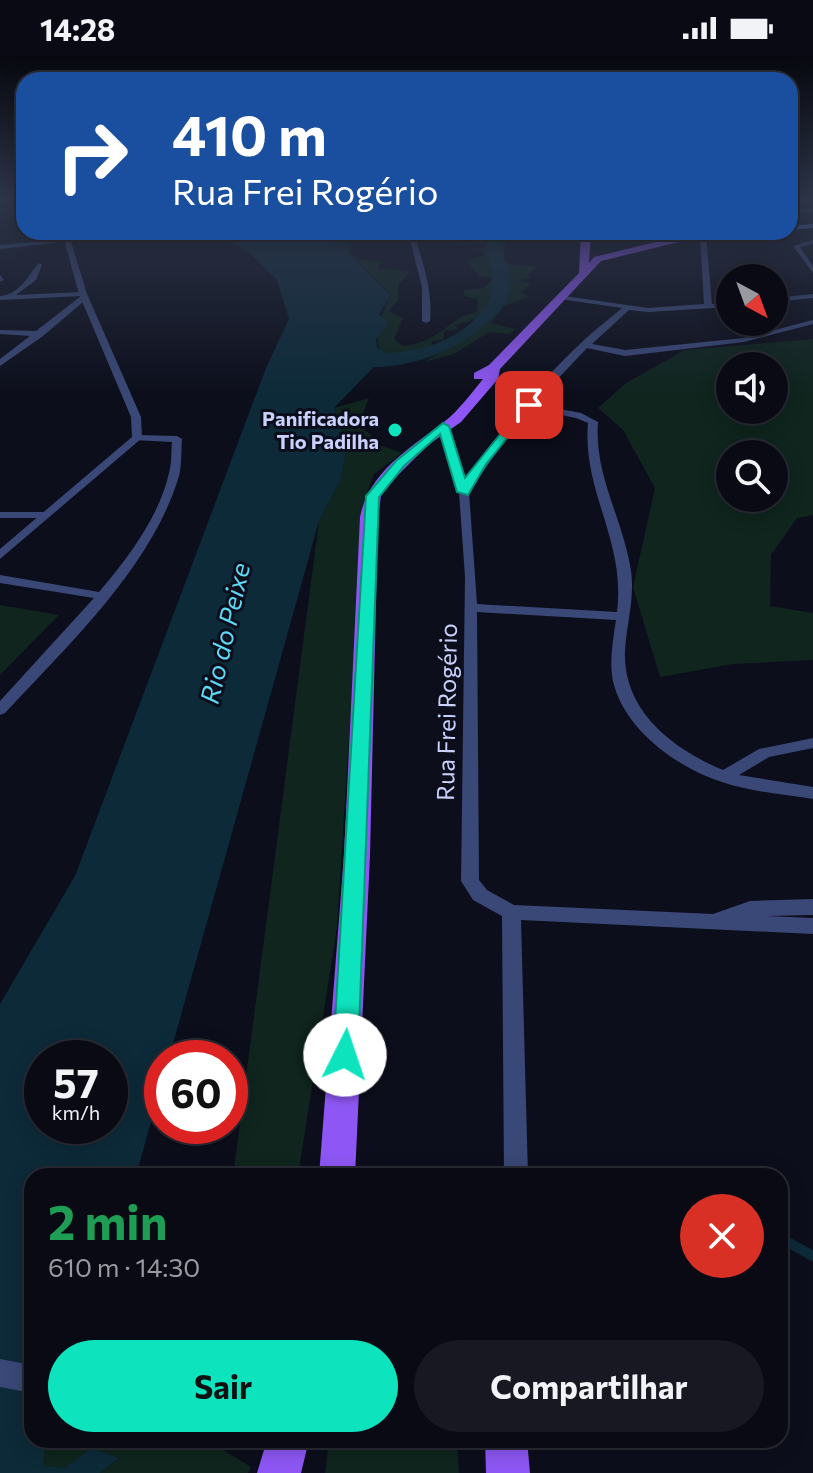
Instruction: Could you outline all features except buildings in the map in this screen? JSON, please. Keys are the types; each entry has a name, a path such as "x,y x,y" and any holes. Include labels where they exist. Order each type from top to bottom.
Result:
{"main road":[{"path":"583,271 584,264"},
{"path":"337,1168 357,855 369,517 373,496 383,481 446,416 493,376 494,368 592,264"},
{"path":"446,416 456,419 474,390"},
{"path":"446,416 467,405"},
{"path":"506,1448 508,1473"}],"street":[{"path":"75,264 84,296 136,417 137,438"},
{"path":"418,264 429,290 426,321"},
{"path":"705,264 708,306"},
{"path":"5,298 34,279 39,265"},
{"path":"5,298 84,296"},
{"path":"0,363 84,296"},
{"path":"788,299 813,296"},
{"path":"560,297 656,310 716,306"},
{"path":"464,492 481,462 529,405 583,345 629,306"},
{"path":"788,326 813,322"},
{"path":"0,332 40,334"},
{"path":"583,345 625,353 744,340 756,336"},
{"path":"529,405 541,411 584,417 593,422 591,433 597,476 619,538 625,571 624,616 617,660 619,681 629,709 673,749 723,777 813,793"},
{"name":"Rua Frei Rogério","path":"446,416 464,492 472,608 470,881 480,895 511,912"},
{"path":"0,555 137,438 177,439 180,460 158,515 103,596 0,710"},
{"path":"0,515 44,515"},
{"path":"0,579 103,596"},
{"path":"472,608 624,616"},
{"path":"723,777 765,753 813,743"},
{"path":"704,922 750,909 813,907"},
{"path":"516,1168 511,912 813,926"},
{"path":"0,1373 24,1378"}],"green space":[{"path":"360,264 380,264 376,269 411,271 398,285 398,300 389,311 403,318 394,339 403,346 416,344 468,314 477,312 478,299 463,296 465,290 484,288 493,278 479,276 469,264 495,264 497,290 494,302 486,311 455,325 459,329 444,331 443,340 432,341 431,347 410,355 381,354 378,345 378,330 391,294"},
{"path":"503,264 537,267 528,275 533,277 518,280 531,284 521,292 528,297 504,306 491,323 516,329 509,334 489,332 454,354 424,362 488,322 504,299"},
{"path":"813,339 813,515 797,518 771,555 770,606 813,613 813,660 733,664 660,677 633,587 655,488 623,430 598,408 626,383 685,350"},
{"path":"369,398 358,426 376,438 380,445 402,453 374,474 364,501 337,927 299,1168 234,1168 237,1144 248,1144 248,1062 319,521 341,479 347,447 334,408"},
{"path":"0,605 59,615 0,675"},
{"path":"45,1448 220,1448 251,1467 248,1473 100,1473 118,1458 65,1469 42,1466"},
{"path":"328,1448 457,1448 459,1473 325,1473"}],"water":[{"name":"Rio do Peixe","path":"261,264 360,264 391,295 379,314 388,323 376,339 377,348 387,353 334,408 347,447 341,479 319,521 174,1040 144,1040 145,1144 138,1168 24,1168 24,1448 45,1448 43,1466 65,1468 91,1448 119,1458 100,1473 0,1473 0,1004 75,876 266,368 289,319 277,280"}],"waterway":[{"path":"334,358 394,360 428,354 445,347 490,311 499,299 502,282 499,264"},
{"path":"788,1242 813,1256"}],"place":[{"name":"Panificadora Tio Padilha","path":"395,430"}],"route":[{"path":"345,1055 357,855 369,517 373,496 383,481 443,426 464,492 481,462 529,405"}]}
